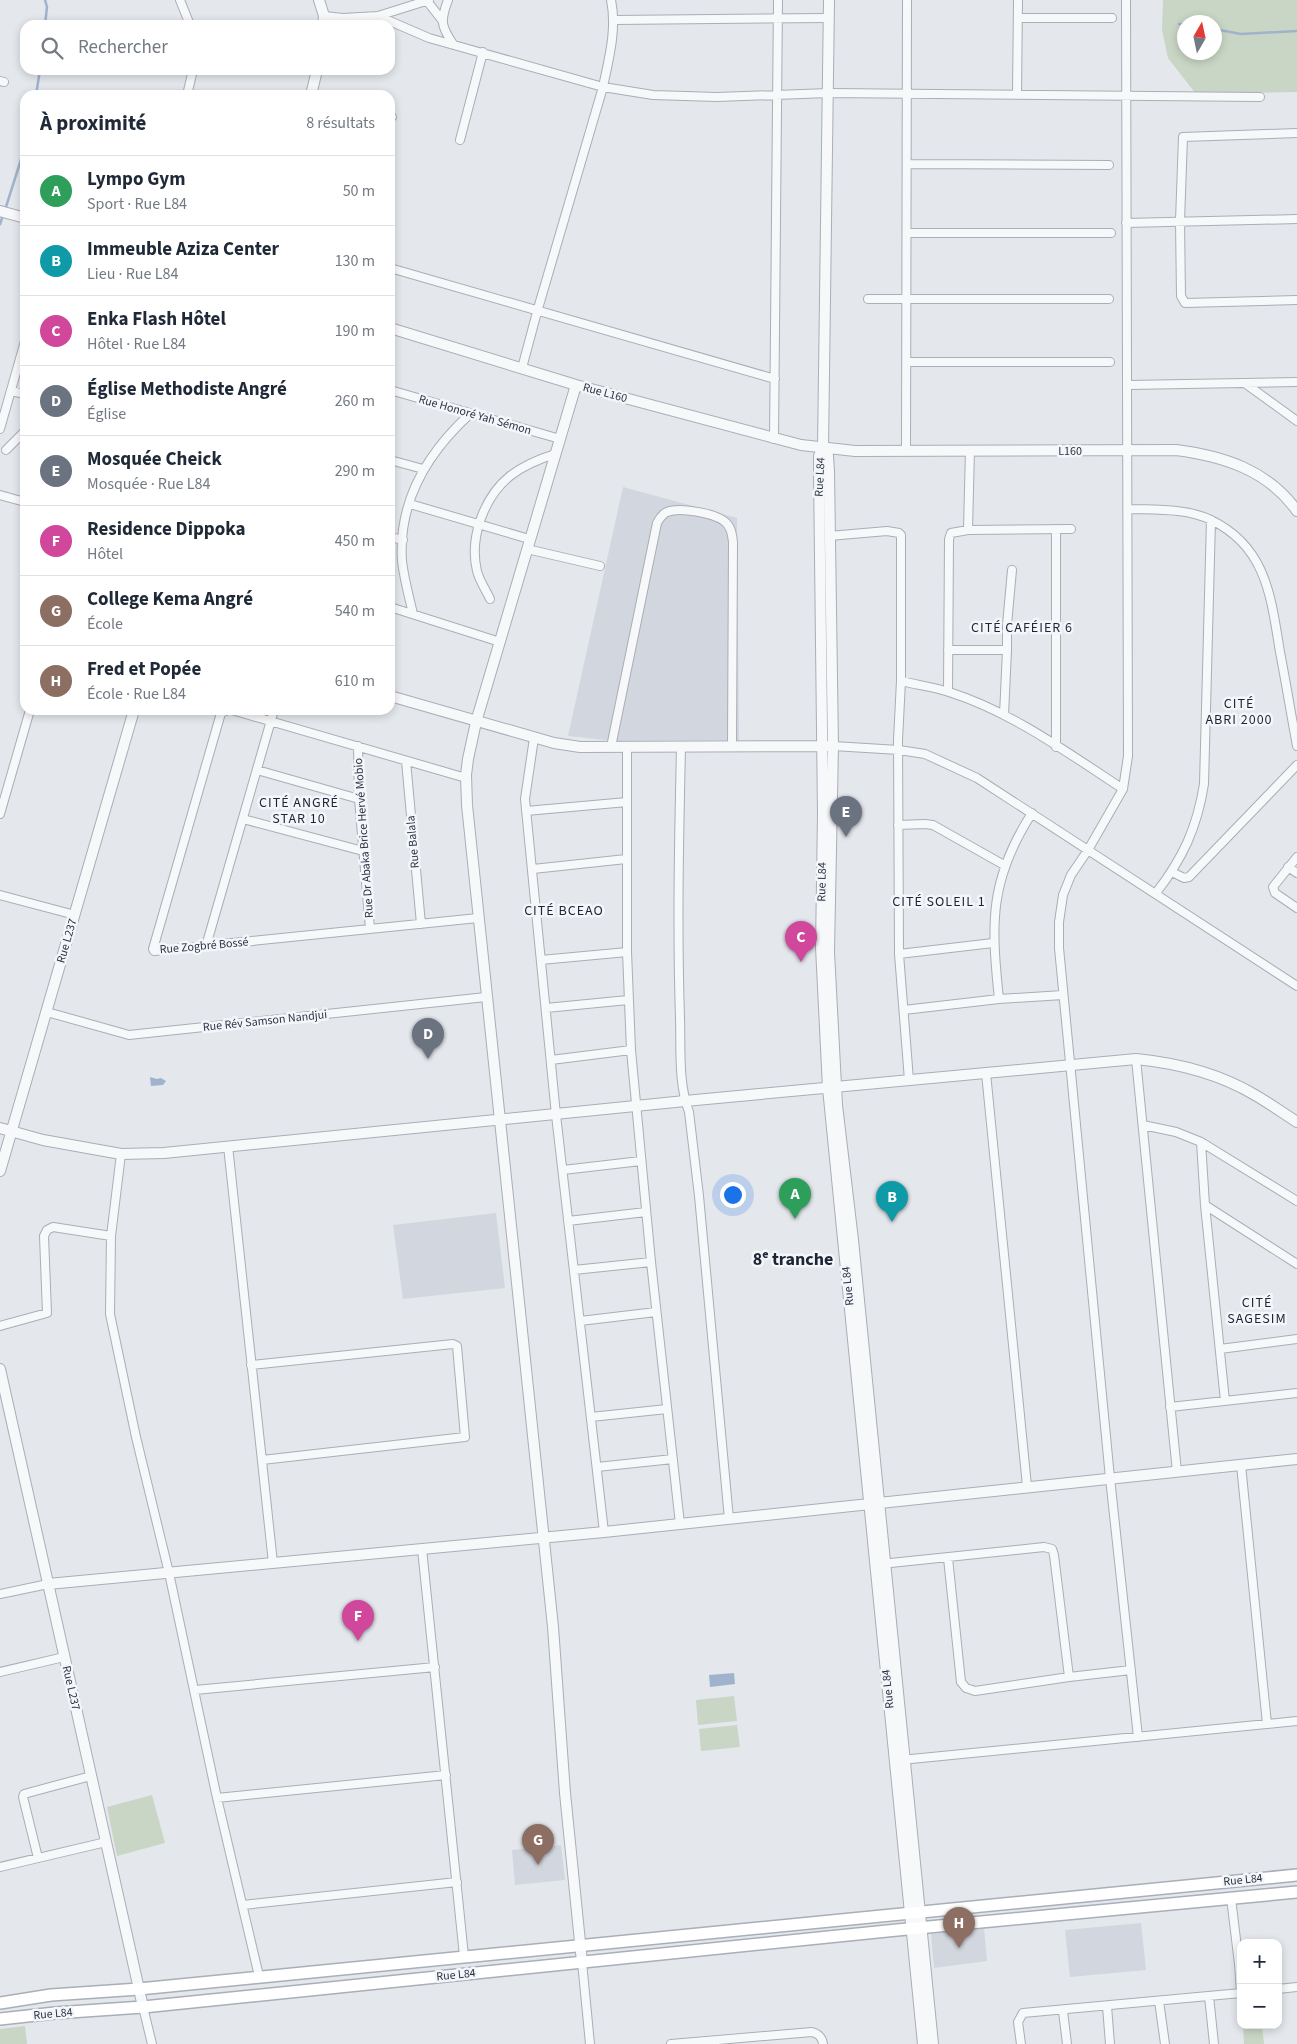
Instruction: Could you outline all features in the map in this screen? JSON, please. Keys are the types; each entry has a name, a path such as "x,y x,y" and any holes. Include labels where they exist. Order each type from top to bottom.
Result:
{"main road":[{"name":"Rue L84","path":"0,2003 51,1996 139,1989 1297,1875"},
{"name":"Rue L84","path":"0,2019 142,2007 917,1928 1297,1892"}],"street":[{"path":"180,0 188,20"},
{"path":"319,0 323,20 378,16 428,0 453,44"},
{"path":"429,38 442,23 448,0"},
{"path":"522,368 603,87 614,20 610,0"},
{"path":"774,439 778,0"},
{"path":"823,448 829,0"},
{"path":"906,450 908,362 907,0"},
{"path":"1017,94 1018,0"},
{"path":"1126,0 1129,509 1128,756 1123,789 1088,850 1070,875 1063,895 1059,922 1059,948 1110,1478 1138,1737"},
{"path":"378,16 387,20"},
{"path":"614,20 829,18"},
{"path":"1018,18 1112,18"},
{"path":"395,23 429,38 603,87 636,93 683,97 829,93 1260,97"},
{"path":"460,140 483,52"},
{"path":"188,90 192,75"},
{"path":"314,90 316,75"},
{"path":"1297,134 1183,137 1180,221 1181,296 1185,303 1297,300"},
{"path":"907,164 1109,165"},
{"path":"0,211 20,217"},
{"path":"1126,223 1297,218"},
{"path":"907,233 1111,233"},
{"path":"395,269 537,312 775,379"},
{"path":"868,299 1109,299"},
{"name":"Rue L160","path":"395,330 576,385 774,439 823,448"},
{"path":"0,429 20,359"},
{"path":"908,362 1110,362"},
{"path":"1128,385 1297,382"},
{"path":"1246,384 1297,421"},
{"path":"576,385 476,722 466,778 486,997 552,1627 565,1792 590,2044"},
{"path":"11,391 20,393"},
{"name":"Rue Honoré Yah Sémon","path":"395,391 560,439"},
{"path":"413,614 404,580 402,560 403,540 410,504 422,469 453,430 471,413"},
{"path":"6,450 20,436"},
{"name":"L160","path":"823,448 855,451 1176,450 1208,454 1234,462 1265,479 1297,511"},
{"name":"Rue L84","path":"823,448 828,456 832,746 829,952 832,1088"},
{"name":"Rue L84","path":"823,448 820,456 819,471 823,815 821,947 832,1088 915,1913 933,2044"},
{"path":"968,530 970,450"},
{"path":"490,599 477,572 476,538 479,524 493,495 504,481 530,463 555,454"},
{"path":"395,461 422,469"},
{"path":"0,495 20,501"},
{"path":"410,504 479,524 528,544 600,566"},
{"path":"611,747 656,523 662,515 677,509 711,516 724,521 731,529 733,542 732,747"},
{"path":"1129,509 1189,513 1211,520 1235,536 1248,549 1266,581 1297,746"},
{"path":"1156,894 1172,872 1192,836 1206,772 1211,520"},
{"path":"1056,529 1056,747"},
{"path":"948,691 949,539 952,534 968,530 1071,529"},
{"path":"829,536 887,531 899,533 901,536 898,825 899,954 909,1080"},
{"path":"395,538 403,540"},
{"path":"1004,715 1007,625 1012,570"},
{"path":"395,609 500,642"},
{"path":"948,650 1007,650"},
{"path":"900,682 948,691 1004,715 1123,789"},
{"path":"395,698 534,738 580,747 832,746 899,750 925,754 977,778 1032,812 1297,986"},
{"path":"0,814 29,715"},
{"name":"Rue L237","path":"0,1171 10,1130 47,1012 133,715"},
{"name":"Rue Zogbré Bossé","path":"220,715 153,949 157,952 478,918"},
{"name":"Rue Zogbré Bossé","path":"249,715 466,778"},
{"path":"206,946 273,715"},
{"path":"534,738 525,799 526,811 556,1115 604,1532"},
{"name":"Rue Dr Abaka Brice Hervé Mobio","path":"358,746 359,799 370,929"},
{"path":"627,747 627,952 631,1050 656,1312 680,1524"},
{"path":"681,747 678,936 681,1046 685,1101 689,1112 699,1196 729,1518"},
{"name":"Rue Balala","path":"406,761 420,924"},
{"path":"1172,872 1184,878 1189,878 1297,765"},
{"path":"257,770 359,799"},
{"path":"526,811 627,802"},
{"path":"999,999 993,943 994,910 1004,865 1032,812"},
{"path":"243,818 363,851"},
{"path":"898,825 933,825 1004,865"},
{"path":"1297,858 1274,883 1273,891 1297,908"},
{"path":"532,869 626,859"},
{"path":"1288,867 1297,873"},
{"path":"0,895 75,915"},
{"path":"899,954 993,943"},
{"path":"541,960 627,952"},
{"path":"904,1010 999,999 1063,995"},
{"name":"Rue Rév Samson Nandjui","path":"47,1012 129,1035 486,997"},
{"path":"546,1008 628,1000"},
{"path":"551,1060 631,1050"},
{"path":"1136,1059 1177,1472"},
{"path":"0,1128 51,1141 121,1154 164,1153 685,1101 1136,1059 1158,1061 1222,1080 1253,1094 1297,1122"},
{"path":"986,1073 1027,1486"},
{"path":"1143,1125 1176,1132 1201,1142 1297,1201"},
{"path":"1201,1142 1205,1204 1225,1401"},
{"path":"228,1146 273,1563"},
{"path":"121,1154 111,1236 110,1314 136,1437 195,1690 216,1798 259,1976"},
{"path":"563,1170 642,1161"},
{"path":"1205,1204 1297,1264"},
{"path":"568,1221 646,1212"},
{"path":"0,1326 47,1313 44,1236 47,1230 53,1227 111,1236"},
{"path":"574,1270 651,1262"},
{"path":"580,1320 656,1312"},
{"path":"1220,1349 1297,1339"},
{"path":"251,1365 453,1344 457,1346 465,1437 262,1460"},
{"name":"Rue L237","path":"0,1369 142,2007"},
{"path":"1170,1406 1297,1394"},
{"path":"591,1417 667,1409"},
{"path":"596,1467 673,1459"},
{"path":"0,1594 48,1584 604,1532 1297,1459"},
{"path":"1241,1465 1267,1724"},
{"path":"880,1564 1044,1547 1052,1549 1069,1677"},
{"path":"422,1549 464,1956"},
{"path":"948,1558 961,1682 966,1688 974,1690 1131,1670"},
{"path":"0,1672 64,1657"},
{"path":"195,1690 435,1667"},
{"path":"901,1760 1297,1721"},
{"path":"216,1798 446,1775"},
{"path":"38,1858 23,1797 24,1794 91,1776"},
{"path":"0,1867 106,1842"},
{"path":"243,1905 457,1882"},
{"path":"1231,1898 1240,1984"},
{"name":"Rue L84","path":"917,1928 923,2044"},
{"path":"1282,1989 1297,1987"},
{"path":"1021,2044 1018,2022 1023,2013 1237,1993"},
{"path":"1209,1996 1214,2044"},
{"path":"1159,2001 1165,2044"},
{"path":"1107,2006 1110,2044"},
{"path":"142,2007 152,2044"},
{"path":"1063,2010 1067,2044"},
{"path":"671,2044 756,2040 812,2032 818,2034 823,2044"}],"shaded area":[{"path":"623,487 737,518 739,740 615,741 568,736"},
{"path":"496,1213 505,1288 403,1299 393,1225"},
{"path":"561,1845 565,1880 515,1885 512,1850"},
{"path":"1141,1923 1146,1970 1070,1977 1065,1930"},
{"path":"984,1929 987,1961 934,1968 931,1934"}],"green space":[{"path":"1163,0 1297,0 1297,92 1196,94 1168,58 1162,30"},
{"path":"734,1696 737,1721 698,1725 696,1700"},
{"path":"737,1725 740,1747 701,1751 699,1729"},
{"path":"152,1795 165,1843 117,1856 107,1807"},
{"path":"25,2026 27,2044 0,2044 0,2029"},
{"path":"1243,2029 1262,2029 1264,2044 1244,2044"}],"water":[{"path":"150,1077 161,1078 166,1081 163,1085 151,1086"},
{"path":"734,1673 735,1684 710,1687 709,1675"}],"waterway":[{"path":"45,0 47,7 46,20"},
{"path":"1222,30 1241,34 1297,31"},
{"path":"37,90 39,75"},
{"path":"5,210 20,163"},
{"path":"0,224 3,215"}],"place":[{"name":"Mosquée Cheick","path":"846,837"},
{"name":"Enka Flash Hôtel","path":"801,962"},
{"name":"Église Methodiste Angré","path":"428,1059"},
{"name":"Lympo Gym","path":"795,1219"},
{"name":"Immeuble Aziza Center","path":"892,1222"},
{"name":"Residence Dippoka","path":"358,1641"},
{"name":"College Kema Angré","path":"538,1865"},
{"name":"Fred et Popée","path":"959,1948"}],"district":[{"name":"CITÉ CAFÉIER 6","path":"1022,628"},
{"name":"CITÉ ABRI 2000","path":"1239,712"},
{"name":"CITÉ ANGRÉ STAR 10","path":"299,812"},
{"name":"CITÉ SOLEIL 1","path":"939,902"},
{"name":"CITÉ BCEAO","path":"564,911"},
{"name":"8ᵉ tranche","path":"793,1259"},
{"name":"CITÉ SAGESIM","path":"1257,1312"}]}
